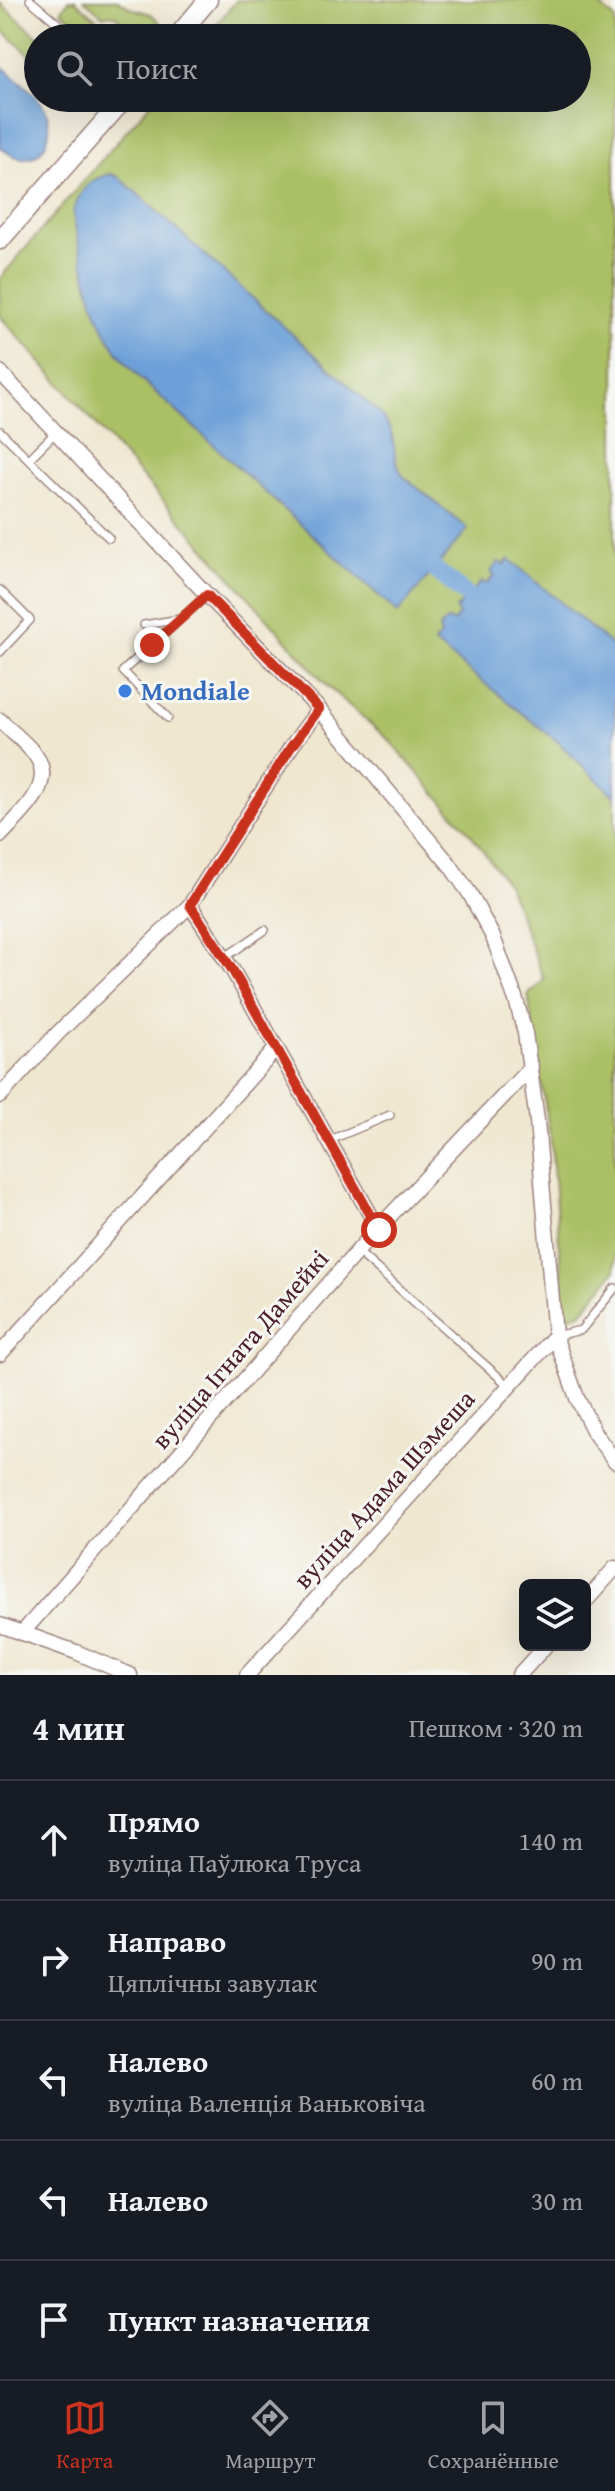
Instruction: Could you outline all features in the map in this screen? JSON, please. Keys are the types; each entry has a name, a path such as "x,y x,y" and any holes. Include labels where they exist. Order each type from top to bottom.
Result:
{"street":[{"path":"188,24 208,0"},
{"path":"0,240 113,112"},
{"path":"0,372 207,595 319,709 450,865 470,894 493,937 516,1000 531,1067 555,1336 577,1398 595,1434 615,1461"},
{"path":"0,1096 58,1033 190,905 291,747 319,709"},
{"path":"0,720 37,757 42,770 42,782 32,802 0,836"},
{"path":"190,905 277,1048 379,1230"},
{"path":"0,1354 277,1048"},
{"name":"вуліца Ігната Дамейкі","path":"22,1633 358,1252 531,1067"},
{"name":"вуліца Адама Шэмеша","path":"247,1675 555,1336"},
{"path":"591,1595 615,1568"},
{"path":"0,1625 130,1675"},
{"path":"519,1675 541,1651"}],"lane":[{"path":"30,0 58,24"},
{"path":"0,431 109,538"},
{"path":"29,459 56,432"},
{"path":"0,590 30,620 0,652"},
{"path":"168,718 123,671 207,595"},
{"path":"144,625 182,619"},
{"path":"224,958 265,930"},
{"path":"330,1140 390,1115"},
{"path":"358,1252 510,1386"},
{"path":"555,1336 581,1330 615,1288"}],"green space":[{"path":"69,0 75,0 98,20 98,24 76,24 61,11"},
{"path":"84,0 118,0 130,8 151,14 162,24 121,24 118,17 111,14 103,16"},
{"path":"237,0 593,0 615,19 615,1271 581,1313 565,1317 551,1142 528,995 544,980 508,885 470,833 389,740 327,686 0,316 0,278 143,112 591,112 591,24 217,24"},
{"path":"0,3 24,24 24,49 0,28"}],"water":[{"path":"0,65 24,85 24,112 46,112 49,133 43,148 31,157 16,157 0,147"},
{"path":"111,174 120,178 377,411 390,429 403,476 468,529 398,613 141,379 109,339 92,297 73,212 86,187"},
{"path":"509,559 615,648 615,797 557,741 434,643 441,635 439,628 447,620 453,622 459,615 456,609 464,601 470,603 476,596 474,590 481,582 487,584 494,576 491,571 499,562 504,565"}],"waterway":[{"path":"418,556 491,615"}],"place":[{"name":"Mondiale","path":"125,691"}],"route":[{"path":"152,645 207,595 319,709 291,747 190,905 233,971 379,1230"}]}
